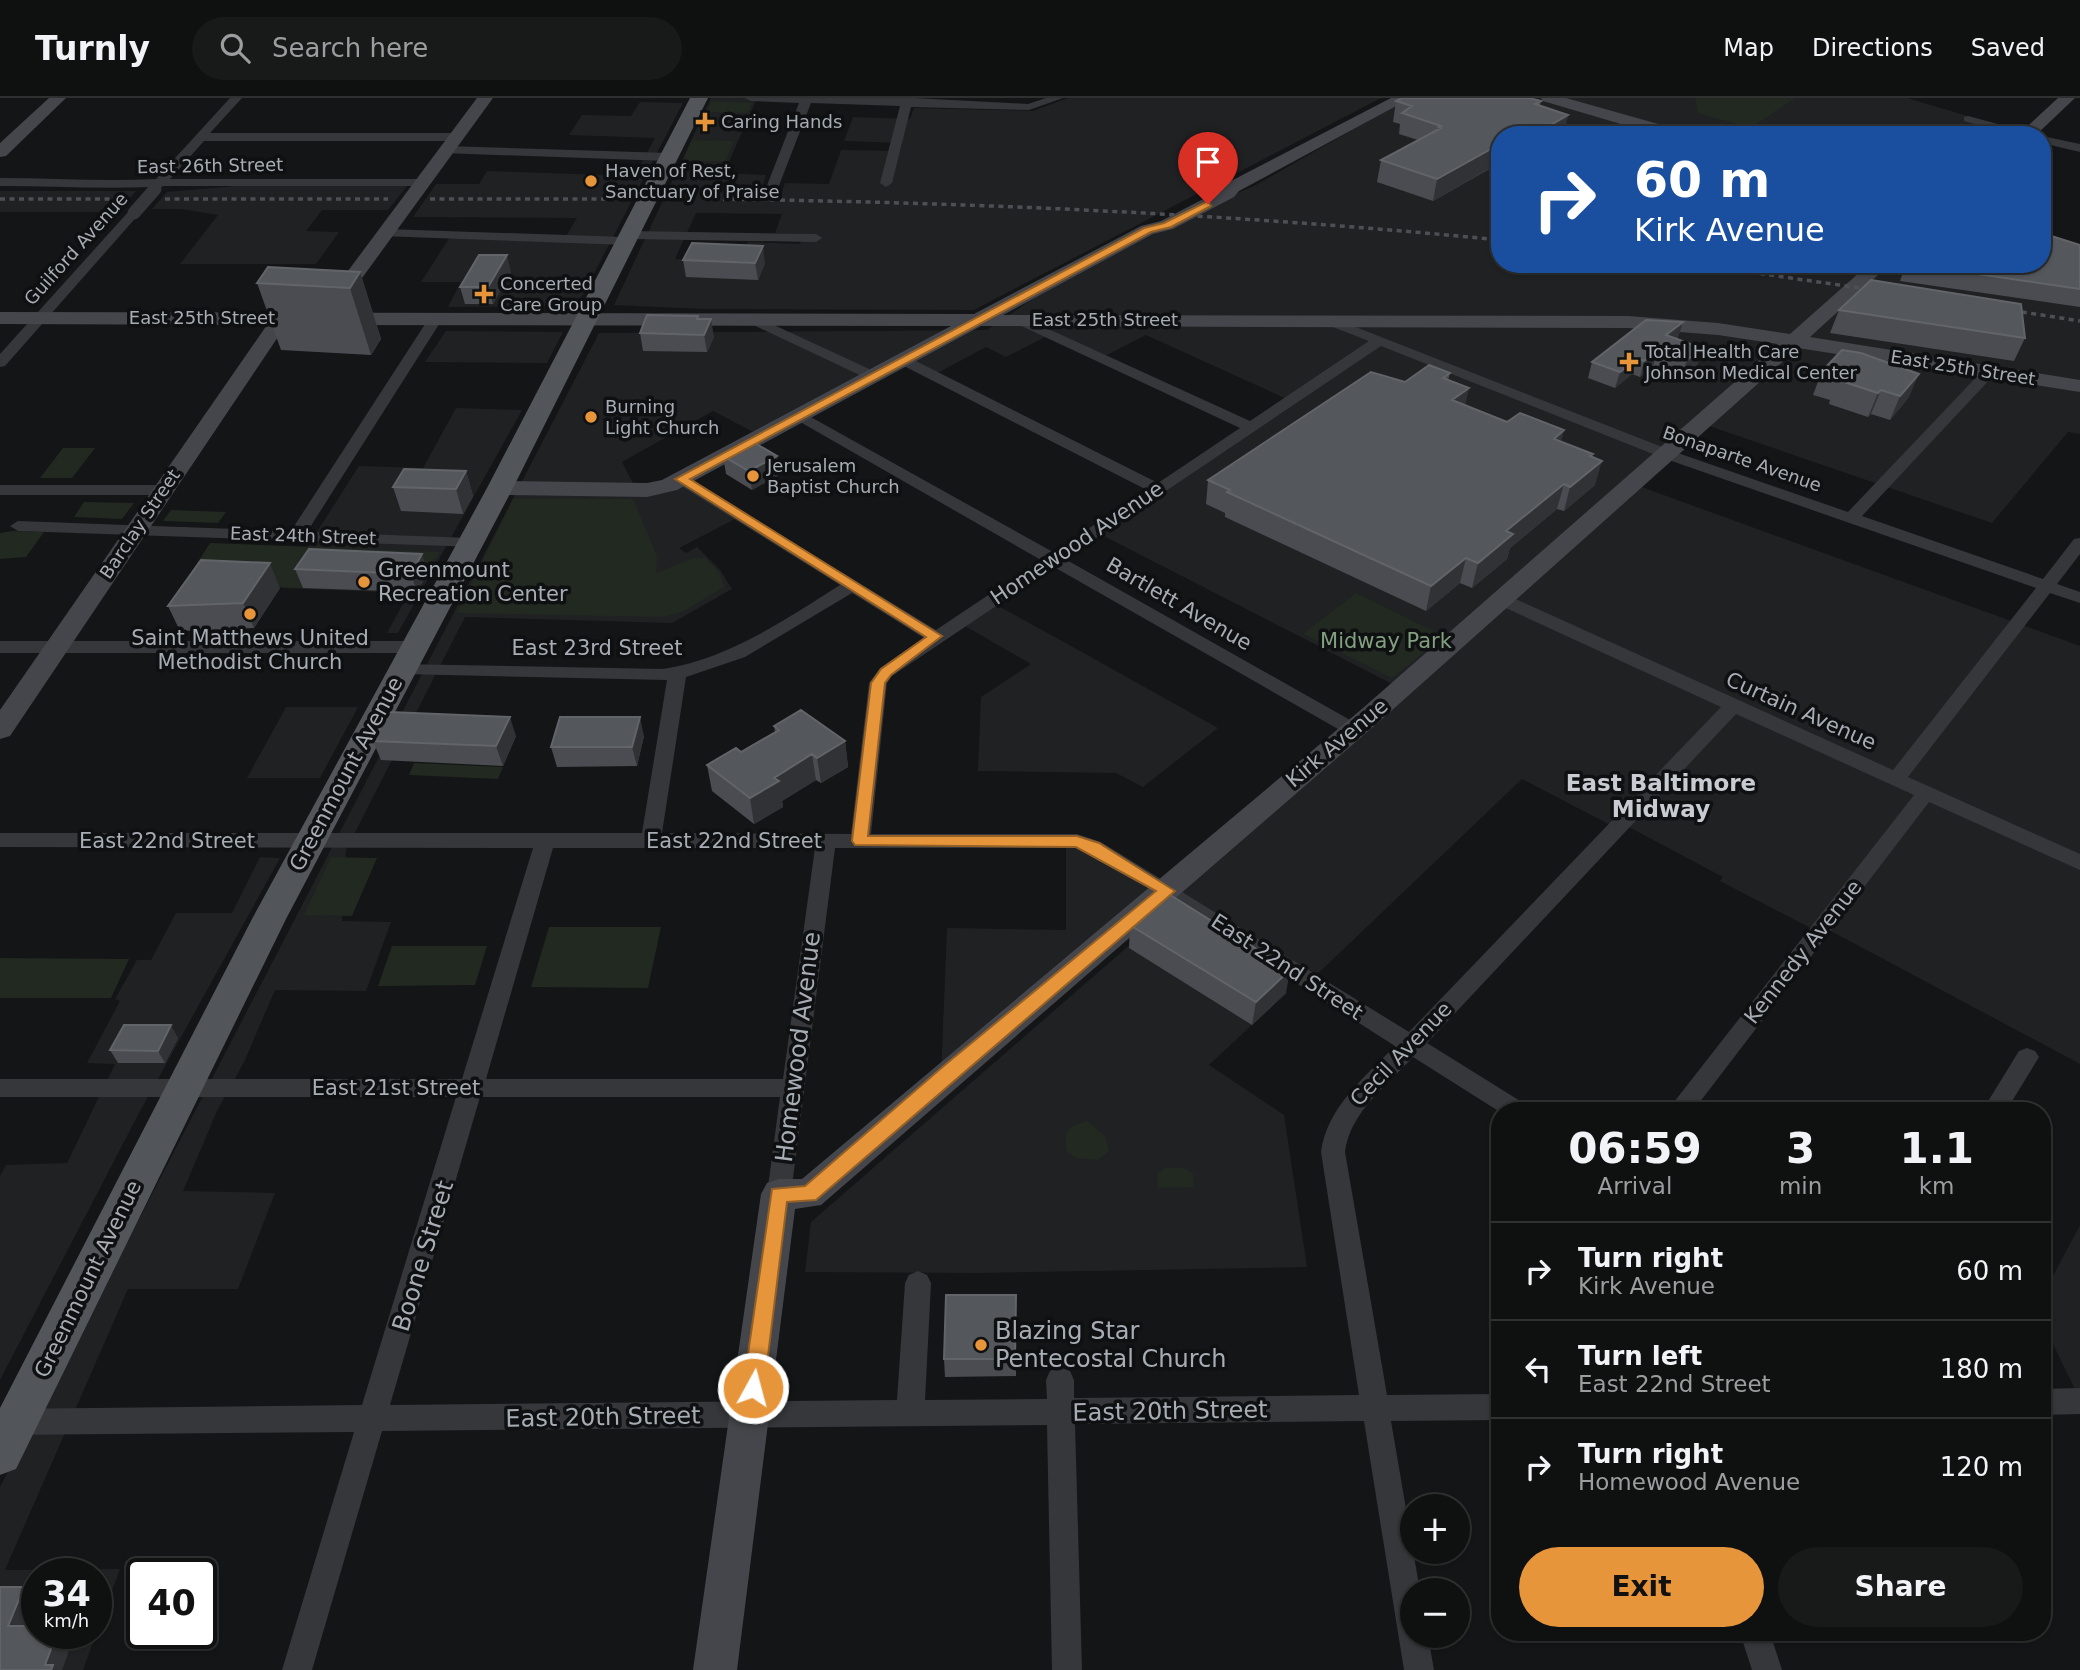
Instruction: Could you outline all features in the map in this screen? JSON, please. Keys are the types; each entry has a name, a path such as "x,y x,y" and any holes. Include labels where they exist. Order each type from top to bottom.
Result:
{"main road":[{"name":"Greenmount Avenue","path":"5,1433 269,919 500,488 699,98"}],"street":[{"path":"0,152 58,98"},
{"name":"Guilford Avenue","path":"0,363 236,98"},
{"path":"323,318 485,98"},
{"path":"751,98 1034,107 1056,98"},
{"path":"500,488 647,490 681,479 1147,230 1167,225 1228,193 1233,187 1403,98"},
{"path":"1549,98 1646,126"},
{"path":"772,188 806,99"},
{"path":"2036,126 2061,99"},
{"path":"886,183 908,101"},
{"path":"1968,119 1994,126"},
{"path":"201,137 451,144 669,157"},
{"path":"2051,141 2080,149"},
{"name":"East 26th Street","path":"0,182 64,182 83,186 422,183"},
{"path":"386,233 628,238 817,238"},
{"name":"Kirk Avenue","path":"779,1194 809,1194 953,1069 1167,891 1503,600 1871,273"},
{"name":"East 25th Street","path":"0,317 1652,322 1795,341 2080,386"},
{"name":"Barclay Street","path":"0,730 281,318"},
{"path":"296,536 436,318"},
{"path":"752,319 873,376"},
{"path":"1020,320 1250,426"},
{"name":"Bonaparte Avenue","path":"1330,321 1669,454 2080,598"},
{"path":"1384,321 1386,345"},
{"name":"Homewood Avenue","path":"860,841 878,683 886,672 935,636 1250,426 1386,345"},
{"path":"903,360 1158,489"},
{"path":"1852,517 1989,372"},
{"name":"Bartlett Avenue","path":"800,416 1352,729"},
{"path":"681,479 935,636"},
{"path":"0,490 163,490"},
{"name":"East 24th Street","path":"18,526 471,543"},
{"path":"1896,779 2080,543"},
{"name":"East 23rd Street","path":"0,646 408,657 677,673 725,661 853,585"},
{"name":"Curtain Avenue","path":"1503,600 2080,863"},
{"path":"651,841 677,673"},
{"name":"Cecil Avenue","path":"1403,1578 1333,1152 1335,1136 1346,1113 1734,705"},
{"name":"Kennedy Avenue","path":"1686,1102 1926,793"},
{"name":"East 22nd Street","path":"0,840 1077,841 1094,847 1167,891 1502,1102"},
{"name":"Boone Street","path":"297,1670 545,841"},
{"name":"Homewood Avenue","path":"715,1670 826,841"},
{"path":"2000,1102 2027,1057"},
{"name":"East 21st Street","path":"0,1088 793,1088"},
{"path":"910,1413 918,1283"},
{"path":"1060,1380 1067,1670"},
{"path":"2051,1402 2080,1401"},
{"name":"East 20th Street","path":"5,1433 374,1419 1491,1407"},
{"path":"1758,1641 1767,1670"},
{"path":"1415,1648 1419,1670"}],"shaded area":[{"path":"711,98 757,98 724,173 766,175 761,191 782,192 785,183 829,184 841,150 900,151 902,143 844,141 853,117 910,119 914,108 1033,111 1068,98 1381,98 974,310 704,309 614,305","holes":["696,213 782,214 775,233 803,234 800,244 748,242 740,261 675,259"]},
{"path":"1408,98 1907,98 2001,126 1491,126 1491,273 2051,273 2051,261 2080,252 2080,434 2068,432 1992,523 1706,425 1636,485 2080,646 2080,1064 1829,930 1824,935 1720,881 1723,877 1623,824 1618,829 1522,779 1309,982 1166,894 941,1077 947,928 1066,930 1066,843 1087,844 1163,892 1404,690 1098,533 1291,401 1146,335 1101,358 1053,333 1006,357 986,347 930,377 902,363 763,437 713,411 622,462 636,489 680,481 739,517 679,548 686,553 697,547 720,570 732,589 672,623 465,617 346,850 342,921 391,922 366,991 275,990 244,1062 217,1111 183,1191 275,1193 238,1289 128,1289 5,1570 21,1570 21,1649 91,1649 83,1670 0,1670 0,1487 599,333 987,330 1074,271 1145,233 1256,185"},
{"path":"640,102 683,103 577,306 448,307 461,282 421,282 450,237 563,241 577,218 413,217 436,184 479,184 487,171 634,176 655,138 569,135 582,115 631,116"},
{"path":"236,186 407,186 388,210 322,210 306,231 339,232 316,264 180,264 218,215 181,209 152,209 167,192"},
{"path":"0,191 136,191 118,212 0,212"},
{"path":"446,331 563,332 547,363 425,362"},
{"path":"456,408 522,410 398,633 387,633 409,593 281,588 359,466 423,468"},
{"path":"989,601 1218,728 1143,787 1116,773 978,771 981,697 1031,664 958,622"},
{"path":"286,707 358,707 320,778 247,778"},
{"path":"260,857 280,858 138,1115 0,1380 0,1176 6,1165 67,1163 115,1064 87,1063 120,1001 115,999 137,960 151,960 176,913 232,913"},
{"path":"1163,916 1287,992 1209,1065 1284,1115 1307,1267 980,1273 805,1272 811,1222"},
{"path":"2080,1225 2080,1400 2051,1340 2051,1275"},
{"path":"112,1569 120,1569 112,1591"}],"green space":[{"path":"1695,98 1795,98 1754,126 1744,126 1698,113"},
{"path":"712,101 752,103 747,113 706,112"},
{"path":"692,140 734,141 725,161 683,161"},
{"path":"63,448 95,448 72,478 40,478"},
{"path":"513,499 633,499 657,556 656,573 693,558 706,558 720,574 724,587 682,612 662,617 457,613"},
{"path":"84,502 134,503 122,519 74,517"},
{"path":"171,510 226,512 218,523 163,521"},
{"path":"44,532 26,557 0,559 0,533"},
{"path":"210,543 440,552 428,572 316,568 303,588 185,582"},
{"name":"Midway Park","path":"1356,593 1444,636 1392,678 1303,634"},
{"path":"414,763 503,767 498,779 409,775"},
{"path":"331,857 377,858 352,916 304,915"},
{"path":"549,927 661,927 648,988 531,987"},
{"path":"392,946 487,946 475,985 378,986"},
{"path":"0,958 129,959 111,998 0,998"},
{"path":"1087,1121 1105,1136 1109,1151 1098,1160 1075,1158 1066,1150 1066,1133 1074,1125"},
{"path":"1165,1168 1184,1168 1193,1174 1194,1187 1158,1188 1157,1173"}],"building":[{"path":"1402,98 1529,98 1541,101 1535,104 1568,115 1549,126 1491,126 1491,149 1437,179 1381,160 1441,128 1402,113 1412,106 1396,101"},
{"path":"2051,236 2080,245 2080,289 1971,273 2051,273"},
{"path":"692,243 763,246 755,263 683,260"},
{"path":"479,255 507,255 488,287 460,287"},
{"path":"268,267 360,272 350,288 257,283"},
{"path":"1871,280 2021,304 2025,338 1839,310"},
{"path":"647,315 698,316 697,319 711,319 704,335 640,333"},
{"path":"1646,320 1683,322 1666,335 1702,348 1687,360 1658,350 1644,361 1637,358 1620,372 1592,362"},
{"path":"1842,350 1861,353 1919,374 1900,396 1881,390 1878,393 1838,380 1841,377 1822,371"},
{"path":"1429,365 1450,373 1443,378 1469,388 1452,400 1507,422 1520,413 1564,430 1554,439 1593,454 1590,456 1602,461 1570,487 1564,484 1506,531 1513,534 1478,563 1466,558 1431,586 1227,492 1230,490 1208,480 1371,372 1405,382"},
{"path":"753,442 777,456 749,471 723,456"},
{"path":"404,469 466,471 456,489 393,487"},
{"path":"309,549 422,554 411,574 295,569"},
{"path":"201,560 270,563 243,603 168,606"},
{"path":"801,710 845,741 817,758 812,754 774,778 779,781 750,798 707,765 736,748 741,752 779,730 774,726"},
{"path":"389,712 510,717 496,746 373,741"},
{"path":"560,717 640,717 632,747 551,747"},
{"path":"1167,893 1290,970 1256,1002 1130,925"},
{"path":"124,1025 171,1025 158,1051 110,1050"},
{"name":"Blazing Star Pentecostal Church","path":"946,1295 1016,1295 1015,1359 944,1359"},
{"path":"0,1587 21,1587 21,1594 8,1626 21,1626 21,1649 51,1649 45,1665 53,1665 51,1670 0,1670"}],"railway":[{"path":"0,199 127,199"},
{"path":"165,199 388,199"},
{"path":"430,199 625,199"},
{"path":"704,199 903,203 1202,216 1491,239"},
{"path":"1756,273 1881,291"},
{"path":"2003,309 2080,321"}],"place":[{"name":"Caring Hands","path":"705,122"},
{"name":"Haven of Rest, Sanctuary of Praise","path":"591,181"},
{"name":"Concerted Care Group","path":"484,294"},
{"name":"Total Health Care Johnson Medical Center","path":"1629,362"},
{"name":"Burning Light Church","path":"591,417"},
{"name":"Jerusalem Baptist Church","path":"753,476"},
{"name":"Greenmount Recreation Center","path":"364,582"},
{"name":"Saint Matthews United Methodist Church","path":"250,614"},
{"name":"Blazing Star Pentecostal Church","path":"981,1345"}],"district":[{"name":"East Baltimore Midway","path":"1661,796"}],"route":[{"path":"753,1388 779,1194 809,1194 953,1069 1167,891 1094,847 1077,841 860,841 878,683 886,672 935,636 681,479 1147,230 1167,225 1208,204"}]}
